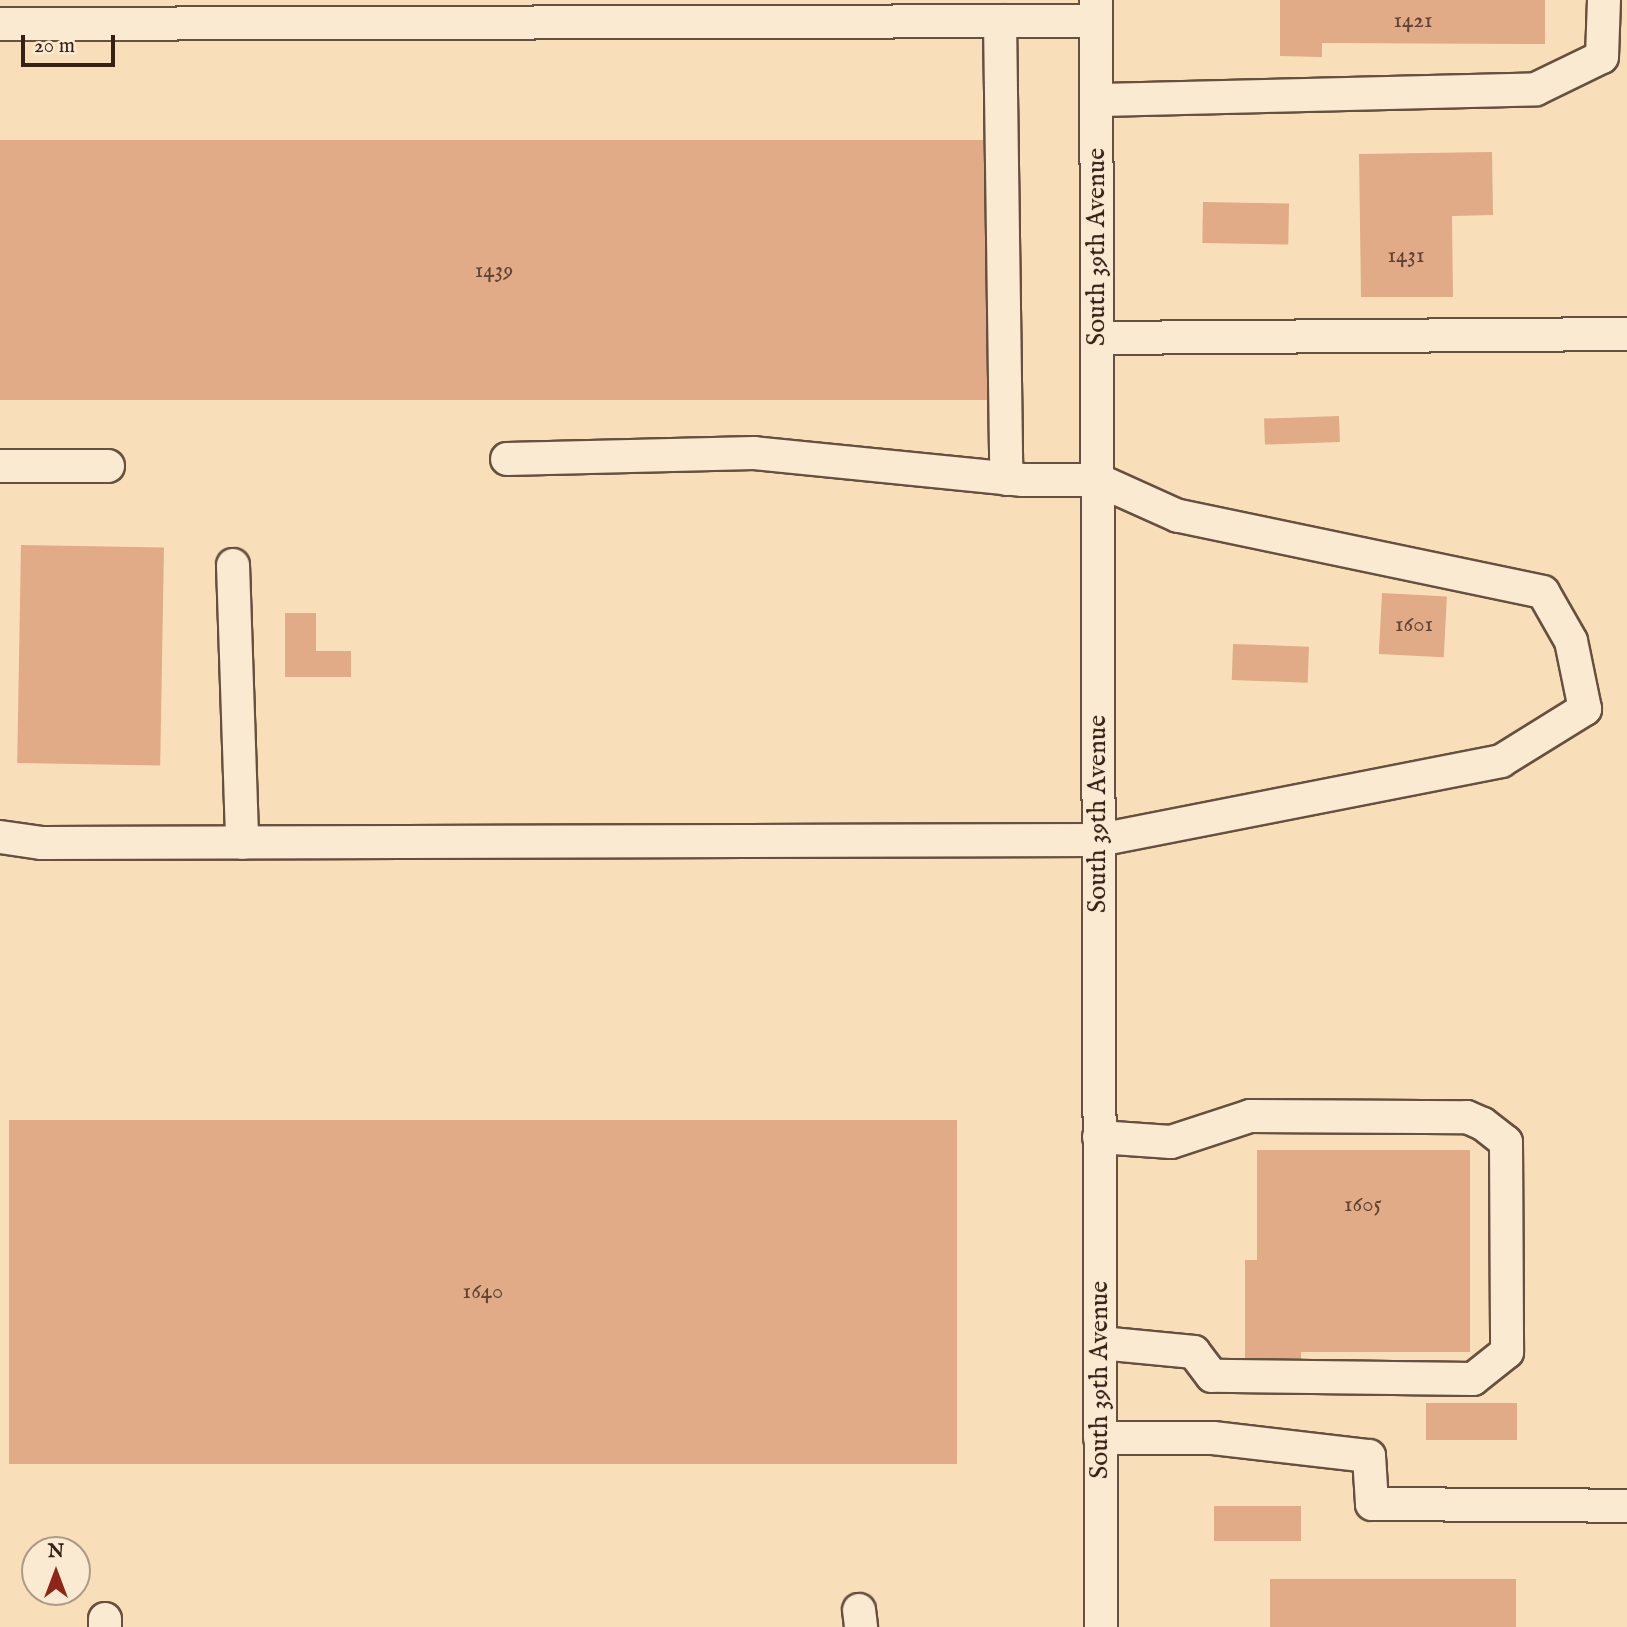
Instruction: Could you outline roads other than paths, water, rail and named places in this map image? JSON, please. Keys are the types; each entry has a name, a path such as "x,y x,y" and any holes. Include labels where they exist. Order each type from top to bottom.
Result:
{"street":[{"path":"1097,100 1536,89 1602,57 1604,0"},
{"path":"0,24 1000,21 1096,10"},
{"name":"South 39th Avenue","path":"1096,10 1101,1627"},
{"path":"1000,21 1006,479"},
{"path":"1097,338 1627,334"},
{"path":"0,837 41,843 1098,840 1501,761 1585,709 1572,641 1543,592 1178,516 1098,480 1006,479 754,453 507,459"},
{"path":"0,466 108,466"},
{"path":"233,565 242,843"},
{"path":"1099,1137 1171,1142 1250,1116 1467,1117 1483,1124 1506,1142 1507,1352 1473,1379 1212,1376 1194,1352 1100,1343"},
{"path":"1100,1437 1213,1437 1369,1456 1372,1504 1627,1506"}]}
